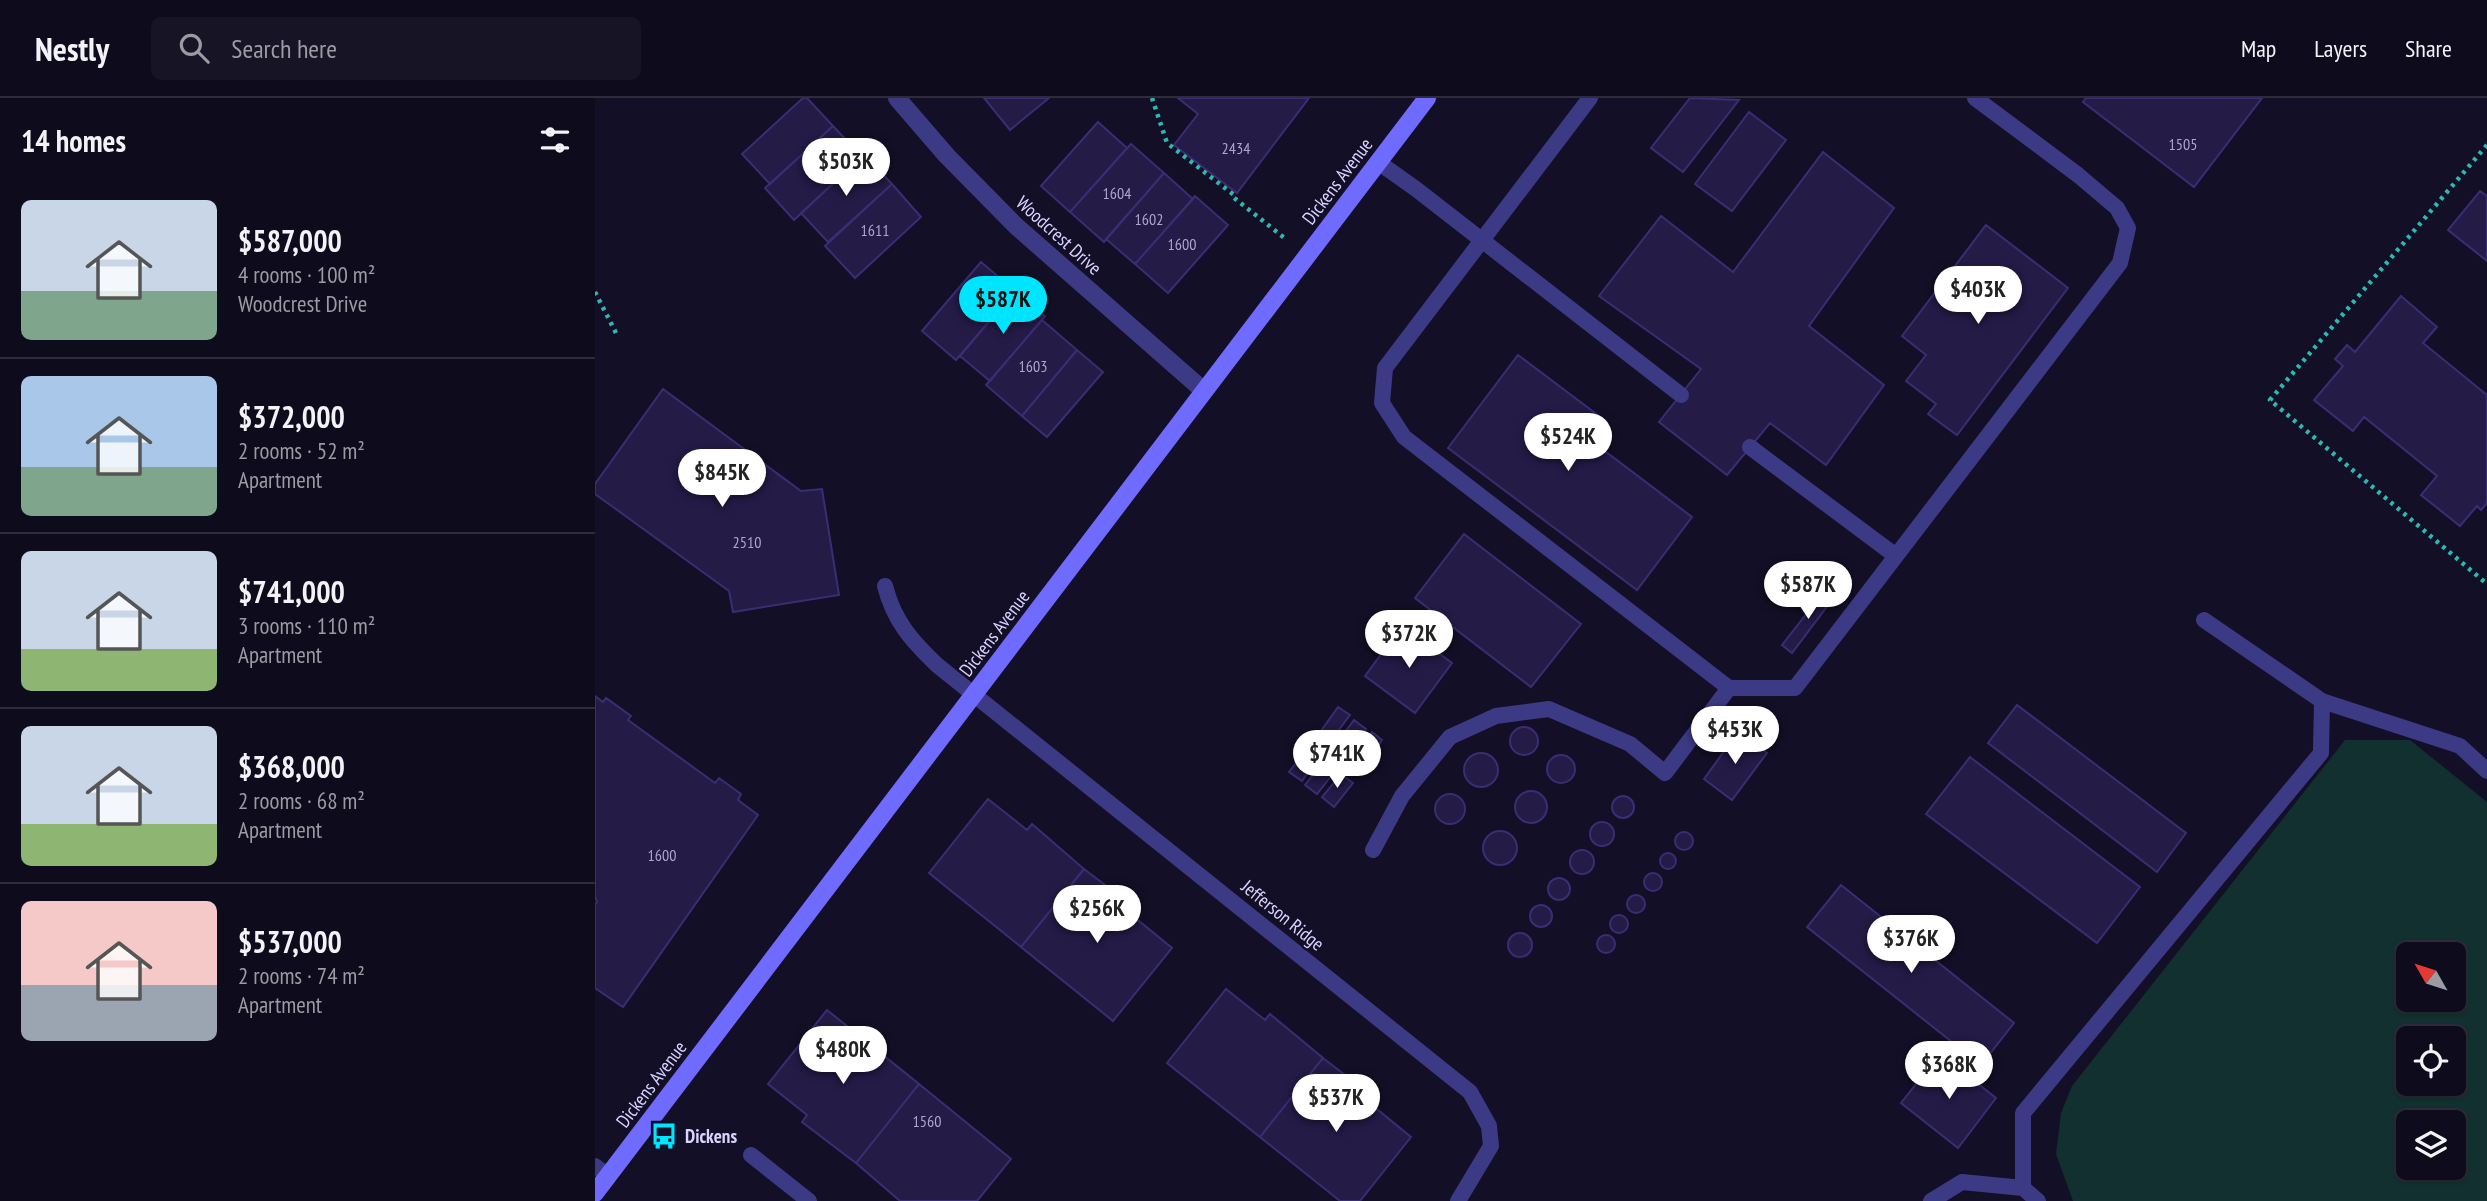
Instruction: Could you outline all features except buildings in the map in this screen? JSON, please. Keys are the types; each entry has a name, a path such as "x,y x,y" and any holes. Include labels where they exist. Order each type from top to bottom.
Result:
{"street":[{"name":"Woodcrest Drive","path":"897,98 947,156 1016,226 1203,391"},
{"name":"Dickens Avenue","path":"595,1192 601,1171 974,695 1426,98"}],"lane":[{"path":"1590,98 1385,368 1382,403 1403,437 1729,688 1795,688 2119,263 2129,228 2117,208 2078,175 1975,98"},
{"path":"1378,162 1681,395"},
{"path":"1750,447 1896,556"},
{"name":"Jefferson Ridge","path":"885,586 894,614 910,637 937,665 1470,1092 1489,1126 1491,1146 1458,1201"},
{"path":"2204,620 2322,701 2460,746 2487,772"},
{"path":"1373,850 1402,796 1450,737 1496,716 1549,709 1630,744 1665,773 1729,688"},
{"path":"2023,1188 2023,1112 2321,753 2322,701"},
{"path":"751,1154 809,1201"},
{"path":"1931,1201 1962,1182 2023,1188 2038,1201"}],"path":[{"path":"1152,98 1167,143 1307,255"},
{"path":"2487,145 2270,400 2487,584"},
{"path":"595,292 617,333"}],"green space":[{"path":"2345,740 2410,740 2487,802 2487,1201 2073,1201 2056,1154 2061,1113 2072,1086"}],"place":[{"name":"Dickens","path":"664,1136"}]}
